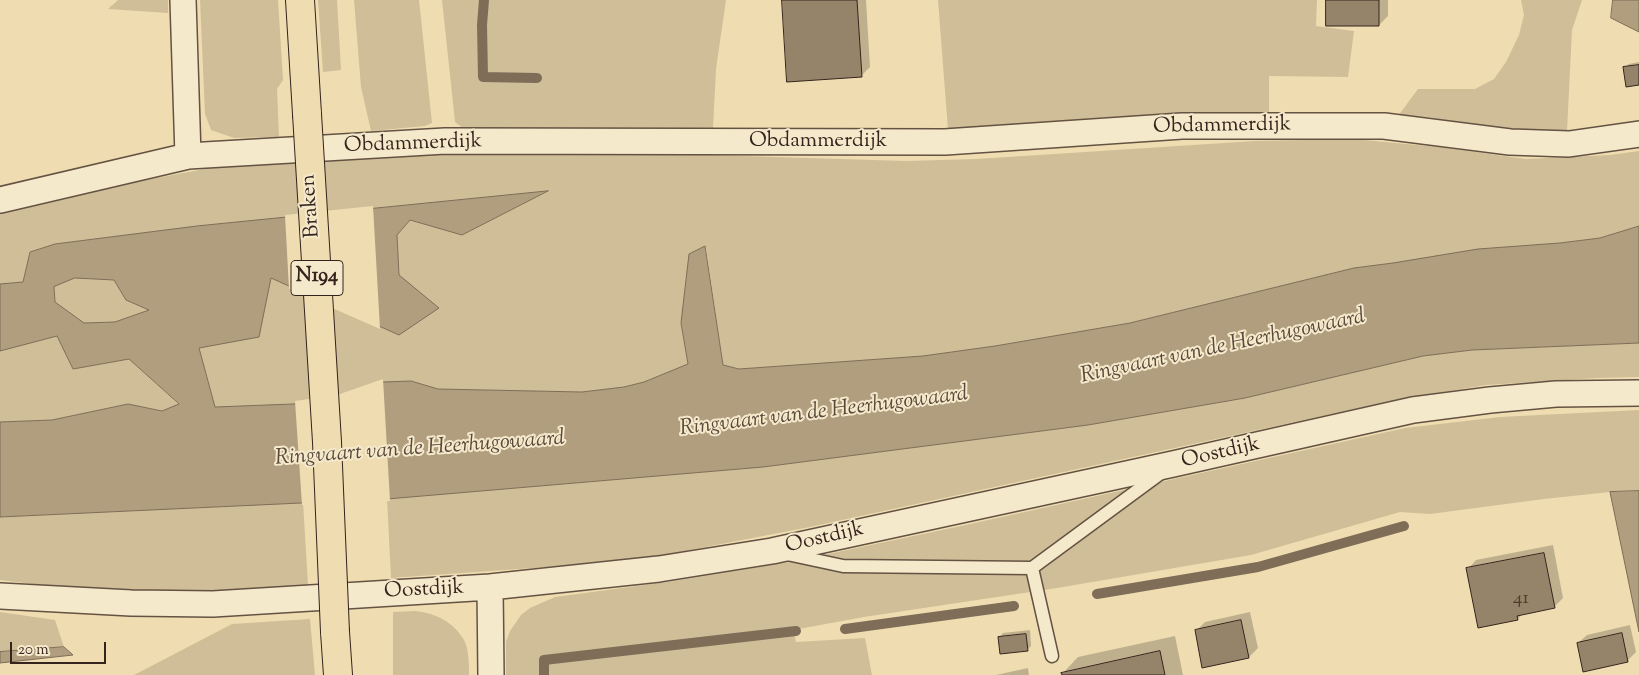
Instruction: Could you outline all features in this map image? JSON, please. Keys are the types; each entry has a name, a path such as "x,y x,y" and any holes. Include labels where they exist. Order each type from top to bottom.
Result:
{"main road":[{"name":"Braken","path":"300,0 327,442 338,675"}],"street":[{"path":"183,0 188,156"},
{"name":"Obdammerdijk","path":"0,200 188,156 445,141 945,142 1182,126 1384,126 1510,142 1569,144 1639,134"},
{"name":"Oostdijk","path":"0,596 131,603 213,604 490,587 659,568 772,551 1413,410 1556,394 1639,393"},
{"path":"490,587 491,675"}],"lane":[{"path":"772,551 843,566 1032,568 1173,464"},
{"path":"1032,568 1052,656"}],"shaded area":[{"path":"118,0 168,0 168,13 108,9"},
{"path":"200,0 278,0 283,80 277,89 279,137 234,138 211,130 205,114"},
{"path":"318,0 337,0 341,70 323,72"},
{"path":"354,0 419,0 432,123 425,126 371,131 361,87"},
{"path":"442,0 726,0 716,69 713,128 463,128 455,122"},
{"path":"938,0 1317,0 1316,26 1354,31 1348,77 1269,76 1269,113 1206,113 1109,117 948,130"},
{"path":"1521,0 1582,0 1572,30 1567,131 1519,133 1427,117 1398,116 1418,89 1475,89 1494,79 1506,62 1519,35 1524,15"},
{"path":"1353,139 1439,147 1526,159 1610,155 1639,151 1639,226 1600,238 1354,268 1130,323 995,346 923,356 739,369 723,365 706,247 681,323 688,364 644,382 626,387 582,392 438,389 411,381 337,397 293,404 215,407 199,348 271,278 399,335 397,235 410,220 462,235 547,192 197,226 55,244 30,252 23,282 0,284 0,211 76,193 210,168 280,160 473,150 906,161 977,159 1255,141"},
{"path":"75,278 114,280 126,299 149,310 115,322 84,323 55,302 54,287"},
{"path":"57,336 73,369 129,359 179,405 162,411 128,404 52,420 0,422 0,351"},
{"path":"1639,343 1639,377 1486,385 1396,400 810,527 669,554 576,565 391,578 387,499 763,467 1088,425 1245,398 1423,356 1472,350"},
{"path":"1639,410 1639,491 1544,499 1430,514 1400,512 1251,555 793,630 796,642 865,638 872,675 506,675 506,642 510,631 521,615 530,608 555,597 674,581 790,562 1405,428 1500,417"},
{"path":"303,502 308,585 238,591 171,593 57,587 0,580 0,517"},
{"path":"415,611 437,616 455,628 464,640 467,648 469,675 393,675 393,612"},
{"path":"0,612 55,620 64,647 0,652"},
{"path":"310,619 315,675 134,675 232,624"}],"water":[{"path":"1613,0 1639,0 1639,32 1611,18"},
{"name":"Ringvaart van de Heerhugowaard","path":"548,191 462,235 410,220 397,235 399,275 439,308 399,335 271,278 259,337 199,348 215,407 293,404 337,398 383,382 411,381 438,389 582,392 624,387 644,382 688,364 681,323 689,254 705,246 723,365 739,369 923,356 995,346 1130,323 1354,268 1478,249 1600,238 1639,226 1639,343 1472,350 1423,356 1245,398 1088,425 763,467 387,499 0,517 0,422 52,420 128,404 162,411 179,404 129,359 73,369 57,336 0,351 0,284 23,282 30,252 55,244 197,226","holes":["75,278 114,280 126,300 149,310 115,322 84,323 55,302 54,287"]},
{"path":"1639,491 1639,632 1610,492"},
{"path":"64,647 73,655 0,663 0,652"}],"pier":[{"path":"373,206 380,329 289,289 285,215"},
{"path":"383,379 390,501 302,505 295,401 337,395"}],"building":[{"path":"782,0 857,0 862,77 787,82"},
{"path":"1326,0 1379,0 1379,26 1326,26"},
{"path":"1639,65 1639,85 1626,87 1623,67"},
{"path":"1544,553 1555,608 1517,616 1518,620 1478,628 1466,568"},
{"path":"1241,620 1249,658 1202,668 1195,630"},
{"path":"1622,633 1628,662 1583,672 1577,643"},
{"path":"1026,634 1028,651 1000,654 998,637"},
{"path":"1160,651 1165,675 1062,675 1061,673"}],"waterway":[{"path":"484,0 482,25 483,77 537,78"},
{"path":"1097,594 1258,567 1404,526"},
{"path":"845,629 1014,606"},
{"path":"544,675 544,660 796,631"}]}
